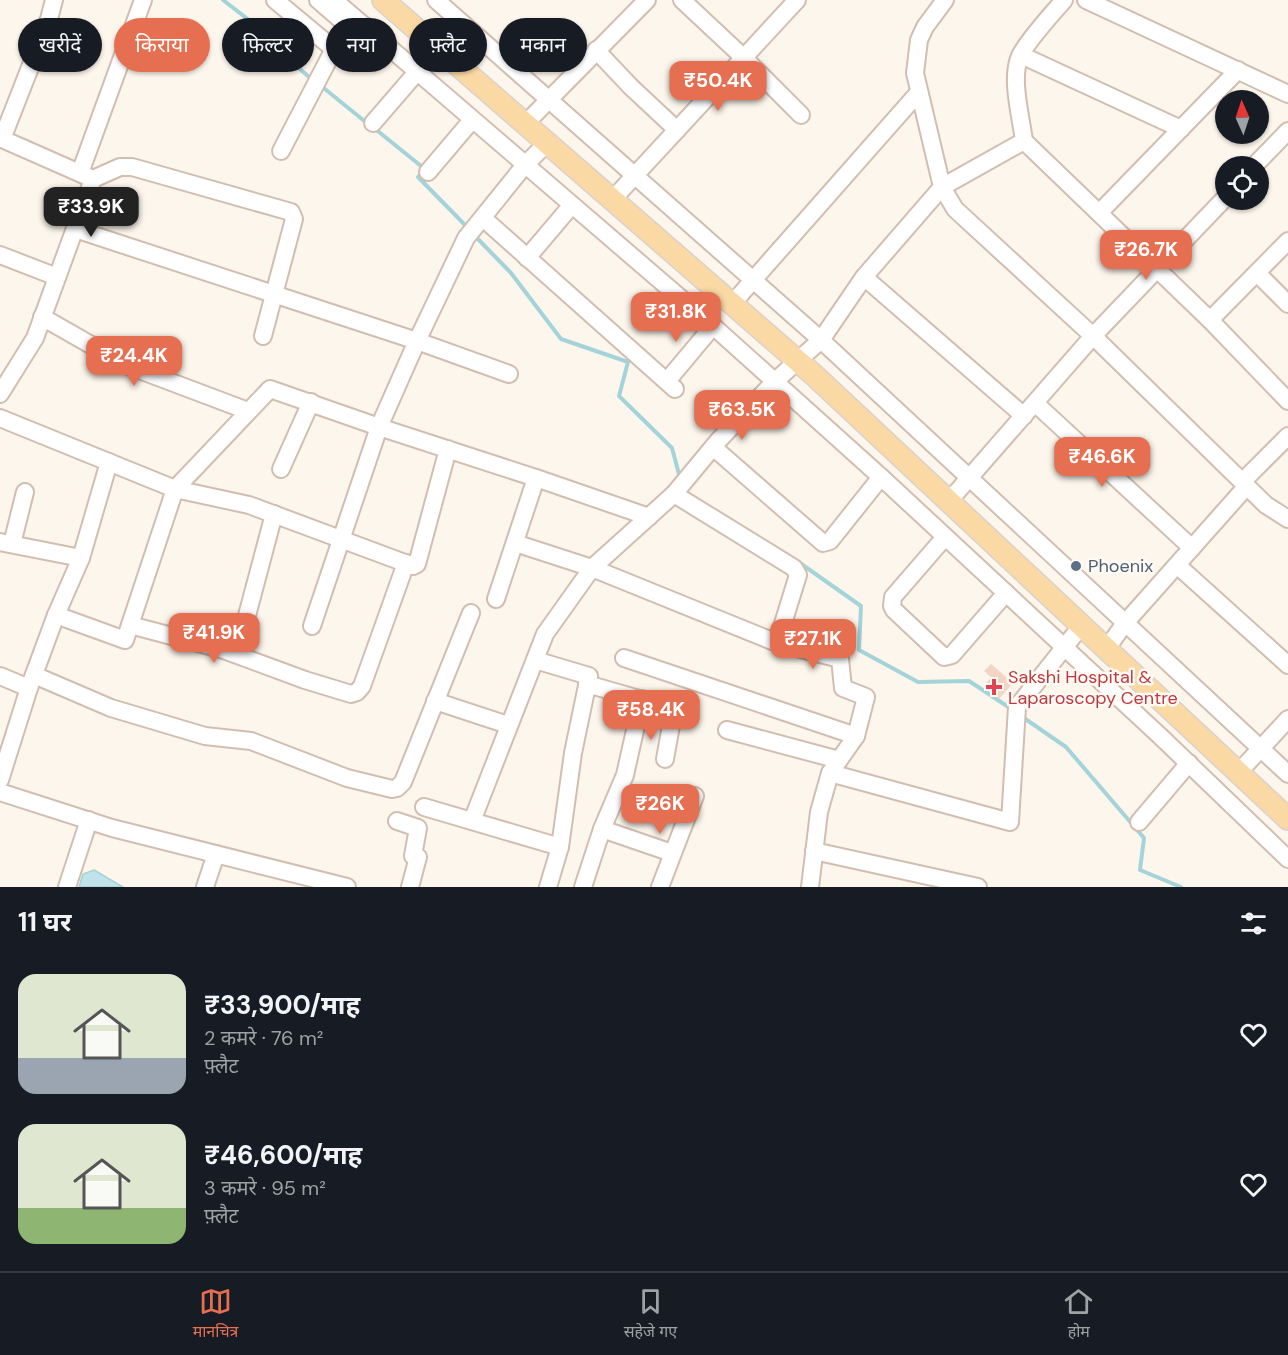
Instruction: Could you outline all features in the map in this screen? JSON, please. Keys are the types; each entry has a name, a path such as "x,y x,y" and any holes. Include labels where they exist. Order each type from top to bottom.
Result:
{"main road":[{"path":"383,0 796,360 1288,819"}],"street":[{"path":"54,0 49,19 1,139 87,176 120,167 132,167 291,213 294,219 263,336"},
{"path":"0,394 35,338 75,230 87,176 143,0"},
{"path":"275,0 326,42"},
{"path":"318,0 343,18"},
{"path":"334,0 350,18"},
{"path":"436,0 821,339 1288,774"},
{"path":"526,123 548,98 647,0"},
{"path":"682,0 801,115"},
{"path":"613,199 797,0"},
{"path":"945,0 925,27 919,40 915,73 942,188 955,209 1093,336 1266,506 1288,519"},
{"path":"1064,0 1021,55 1017,67 1016,81 1024,141 1210,320 1288,401"},
{"path":"1086,0 1288,94"},
{"path":"596,50 677,130"},
{"path":"1021,55 1181,129"},
{"path":"281,151 326,64"},
{"path":"1100,212 1238,70"},
{"path":"373,123 417,72 712,326 881,477 1189,763 1288,859"},
{"path":"732,304 919,92"},
{"path":"428,172 472,120"},
{"path":"1264,156 1288,131"},
{"path":"472,821 545,634 592,568 674,494 713,447 774,382 821,339 864,277 942,188 1024,141"},
{"path":"312,626 379,427 417,341 474,228 524,166 548,142"},
{"path":"528,258 572,206"},
{"path":"949,501 1093,336 1215,208"},
{"path":"474,228 528,258 671,385 712,326"},
{"path":"75,230 417,341 509,374"},
{"path":"1210,320 1288,242"},
{"path":"0,255 57,277"},
{"path":"1257,273 1288,304"},
{"path":"864,277 1024,416"},
{"path":"42,317 126,365 248,411"},
{"path":"56,615 124,640 175,489 270,389 650,517"},
{"path":"281,469 311,402"},
{"path":"1035,403 1192,548"},
{"path":"0,418 175,489 249,505 413,566 417,564 448,450"},
{"path":"1106,649 1126,622 1288,436"},
{"path":"713,447 823,543 830,541 881,477"},
{"path":"0,780 56,615 81,558 109,462"},
{"path":"496,599 537,478"},
{"path":"25,492 6,543 81,558"},
{"path":"674,494 794,568 798,575 777,643"},
{"path":"245,623 274,514"},
{"path":"945,537 892,601 894,610 944,657 952,655 1006,593"},
{"path":"515,543 592,568 777,643 840,659 843,688 866,698 856,736 835,766 819,812 810,887"},
{"path":"130,625 221,649 305,680 351,694 357,692 362,686 406,563"},
{"path":"1177,565 1288,665"},
{"path":"0,676 32,682 205,736 251,741 347,778 392,789 397,788 403,782 471,613"},
{"path":"727,730 1010,822 1017,707 1082,625"},
{"path":"624,658 856,736"},
{"path":"535,660 589,676 573,753 560,847 548,887"},
{"path":"587,684 674,709 664,759"},
{"path":"583,887 602,829 625,775 642,699"},
{"path":"435,701 508,725"},
{"path":"1238,772 1288,718"},
{"path":"1139,822 1189,763"},
{"path":"0,792 88,820 347,887"},
{"path":"660,887 694,796"},
{"path":"424,807 560,847"},
{"path":"67,887 88,820"},
{"path":"397,821 418,828 413,856 418,857 411,887"},
{"path":"602,829 672,854"},
{"path":"814,851 978,887"},
{"path":"205,887 216,854"}],"water":[{"path":"94,870 123,887 79,887 83,874"}],"building":[{"path":"991,664 1013,683 999,699 984,686 991,677 984,671"}],"waterway":[{"path":"223,0 280,44 285,56 309,77"},
{"path":"320,85 368,124"},
{"path":"374,128 426,170 418,177 468,228"},
{"path":"475,236 511,273 561,339 628,362 619,396 672,448 680,478"},
{"path":"797,561 861,606 859,650 918,682 969,681 1013,710"},
{"path":"1021,716 1066,747 1144,838 1140,870 1181,887"}],"place":[{"name":"Phoenix","path":"1076,566"},
{"name":"Sakshi Hospital & Laparoscopy Centre","path":"994,687"}]}
